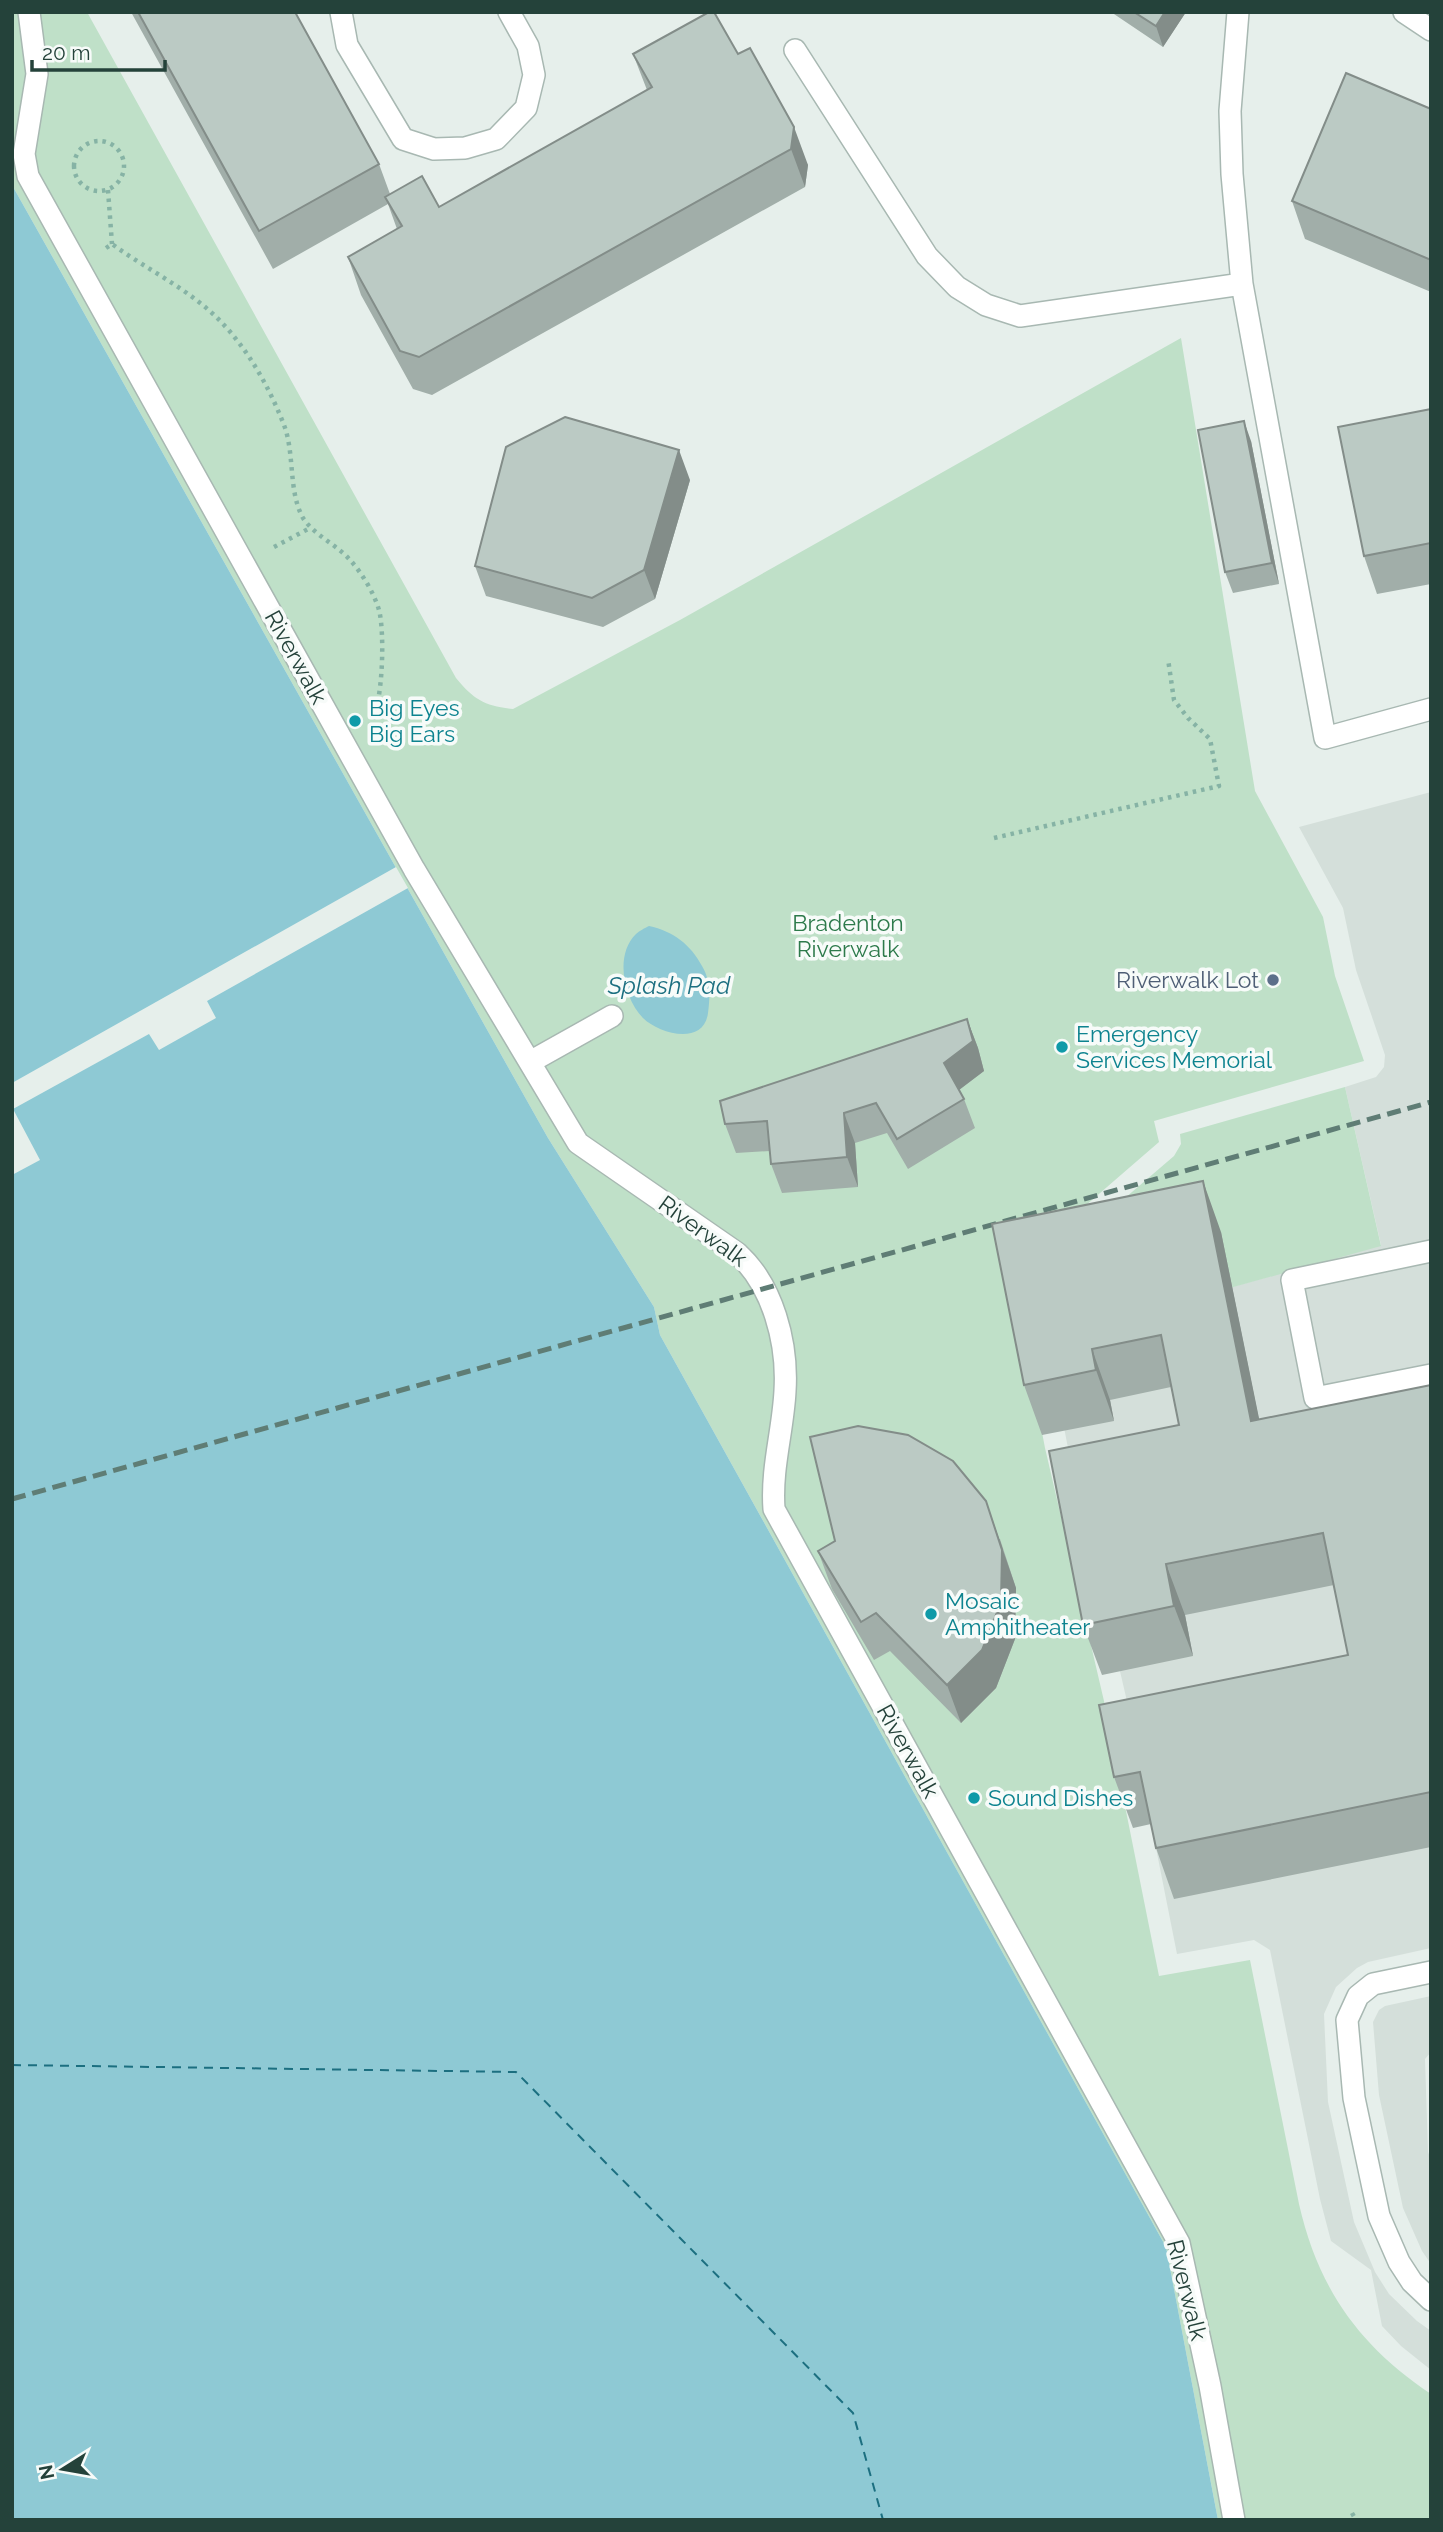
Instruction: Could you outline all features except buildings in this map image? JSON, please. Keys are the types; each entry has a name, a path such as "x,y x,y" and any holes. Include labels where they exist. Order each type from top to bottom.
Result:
{"street":[{"name":"Riverwalk","path":"29,12 37,74 24,154 25,168 414,869 578,1143 737,1252 752,1266 765,1289 778,1325 785,1391 774,1470 774,1509 1179,2243 1210,2386 1234,2520"},
{"path":"341,12 347,45 403,139 434,149 465,148 496,138 526,108 534,75 528,46 509,12"},
{"path":"1238,12 1230,111 1231,174 1242,284 1325,738 1431,709"},
{"path":"1404,12 1431,30"},
{"path":"795,50 927,256 957,287 986,305 1020,316 1242,284"},
{"path":"530,1062 612,1016"},
{"path":"1431,1251 1292,1280 1315,1398 1431,1375"},
{"path":"1431,1972 1373,1984 1358,1996 1347,2020 1354,2098 1379,2216 1399,2262 1412,2282 1431,2300"}],"path":[{"path":"92,142 109,143 116,148 124,163 120,179 108,189 93,190 80,182 74,168 79,152 92,142"},
{"path":"108,189 112,244"},
{"path":"77,262 112,244"},
{"path":"112,244 204,307 239,342 266,387 285,427 296,496 302,515 310,528 351,560 370,589 380,614 381,682"},
{"path":"264,552 310,528"},
{"path":"994,838 1219,786 1210,739 1174,700 1168,659"},
{"path":"1352,2513 1356,2520"}],"shaded area":[{"path":"1431,792 1431,1948 1368,1962 1357,1968 1336,1987 1324,2014 1328,2102 1354,2222 1375,2272 1389,2294 1431,2331 1431,2370 1401,2346 1382,2326 1371,2270 1331,2241 1320,2199 1270,1950 1254,1940 1177,1954 1126,1697 1067,1443 1047,1339 1381,1245 1345,1087 1376,1077 1384,1067 1385,1055 1356,970 1343,908 1299,827"},
{"path":"1431,1996 1431,2052 1425,2059 1428,2152 1431,2160 1431,2264 1422,2251 1403,2208 1379,2095 1373,2022 1379,2010 1385,2006"}],"green space":[{"name":"Bradenton Riverwalk","path":"12,12 87,12 456,678 475,697 495,706 513,709 680,620 1181,338 1255,791 1323,917 1335,976 1364,1061 1154,1121 1159,1142 1011,1270 1045,1448 1104,1701 1159,1976 1250,1960 1299,2204 1318,2262 1330,2288 1363,2335 1405,2376 1431,2394 1431,2520 1218,2520 1166,2247 660,1335 654,1307 548,1138 12,185"},
{"path":"1345,1087 1381,1246 1047,1339 1034,1276 1174,1156 1181,1144 1180,1134"}],"water":[{"path":"12,185 548,1138 654,1307 660,1335 1166,2247 1218,2520 12,2520"},
{"name":"Splash Pad","path":"649,926 666,931 680,940 698,958 705,972 709,1007 705,1023 698,1030 680,1034 659,1029 643,1018 631,1000 624,977 625,953 636,934"}],"pier":[{"path":"396,867 408,888 207,1001 216,1018 159,1050 149,1034 13,1109 40,1160 12,1175 12,1083"}],"ferry route":[{"path":"12,2065 516,2072 853,2413 883,2520"}],"railway":[{"path":"12,1499 1431,1102"}],"place":[{"name":"Big Eyes Big Ears","path":"355,721"},
{"name":"Riverwalk Lot","path":"1273,980"},
{"name":"Emergency Services Memorial","path":"1062,1047"},
{"name":"Mosaic Amphitheater","path":"931,1614"},
{"name":"Sound Dishes","path":"974,1798"}]}
